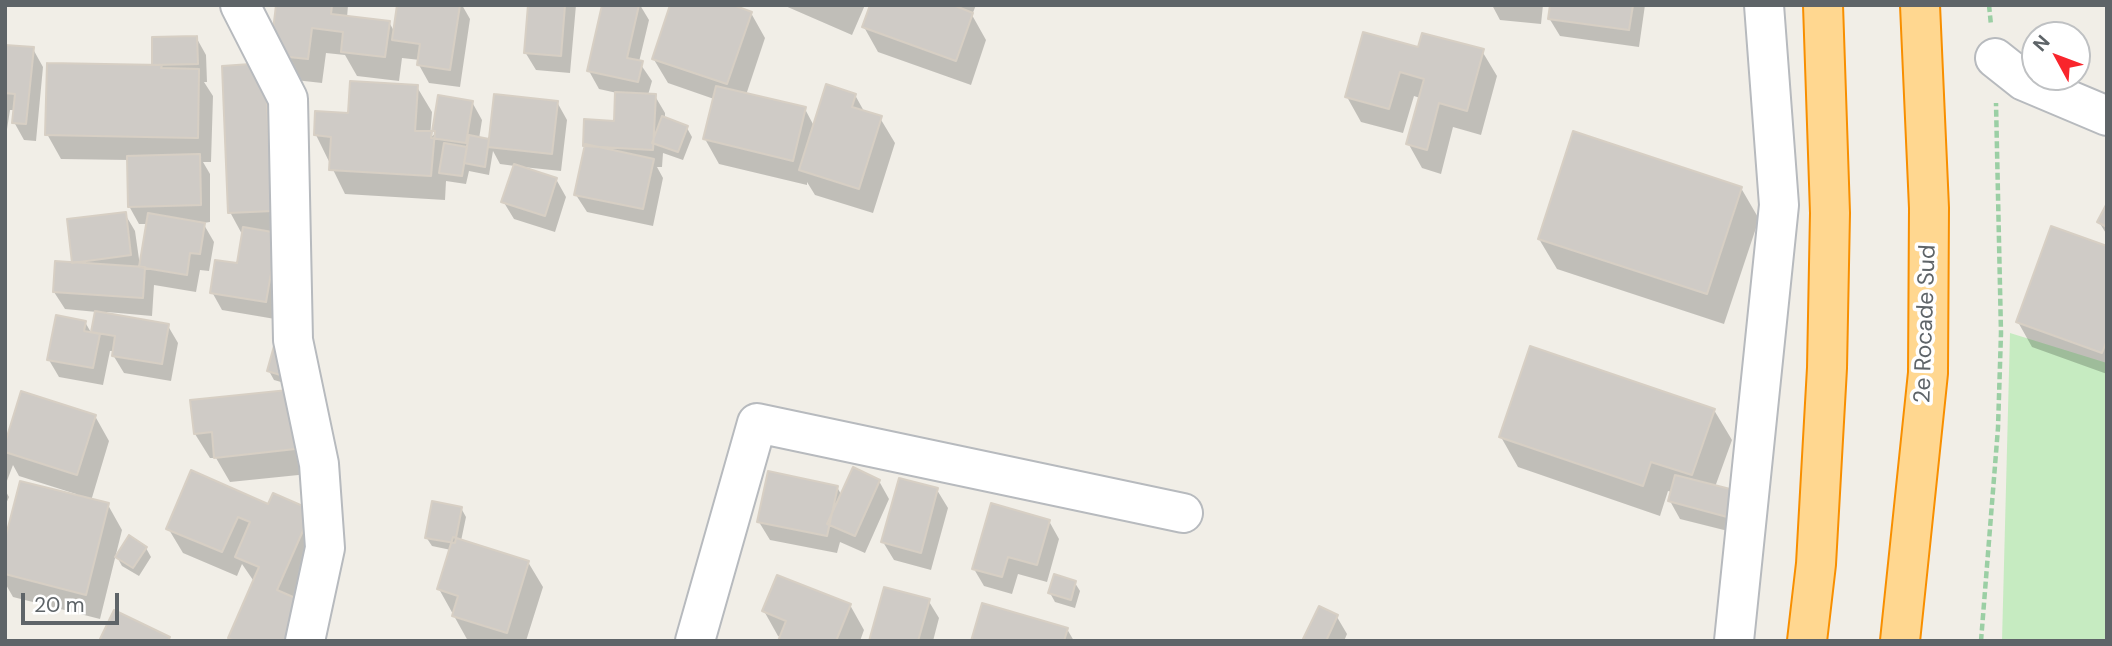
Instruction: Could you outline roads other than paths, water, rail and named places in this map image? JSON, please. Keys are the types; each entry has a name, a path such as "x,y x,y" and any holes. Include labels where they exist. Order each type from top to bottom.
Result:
{"highway":[{"path":"1807,641 1816,564 1827,355 1830,213 1823,5"},
{"name":"2e Rocade Sud","path":"1900,641 1928,373 1929,208 1920,5"}],"street":[{"path":"240,5 288,99 293,340 318,464 325,548 305,641"},
{"path":"1734,641 1779,205 1765,5"},
{"path":"1995,58 2024,81 2107,116"},
{"path":"695,641 757,423 1182,513"}]}
